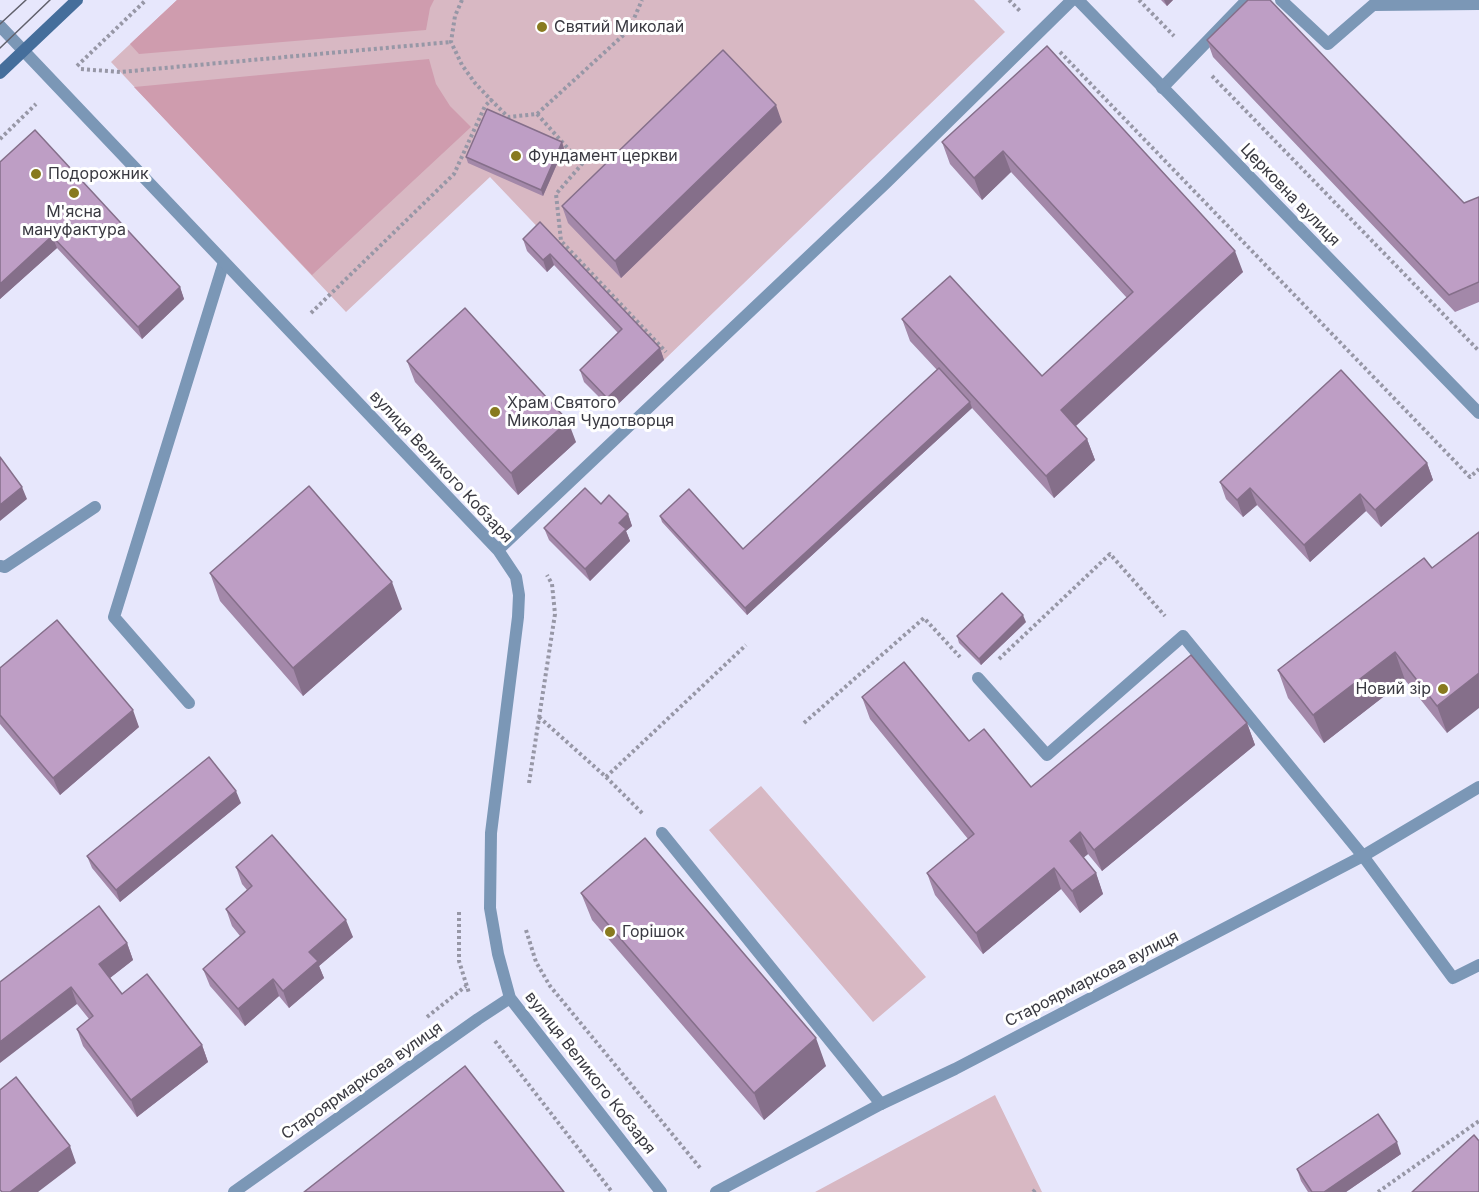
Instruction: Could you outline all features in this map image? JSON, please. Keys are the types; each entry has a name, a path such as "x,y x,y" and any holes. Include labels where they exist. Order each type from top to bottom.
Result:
{"main road":[{"path":"0,73 77,0"}],"street":[{"path":"498,550 886,183 1072,0"},
{"name":"Церковна вулиця","path":"1078,0 1477,407"},
{"path":"1162,88 1247,0"},
{"path":"1281,0 1328,44 1373,5 1479,4"},
{"name":"вулиця Великого Кобзаря","path":"0,26 498,550 516,577 519,596 491,833 490,908 498,954 510,998 661,1192"},
{"path":"189,703 114,617 224,262"},
{"path":"0,566 5,567 95,507"},
{"path":"978,678 1047,755 1183,636 1363,856 1453,978 1479,965"},
{"name":"Староярмаркова вулиця","path":"718,1191 881,1104 955,1068 1363,856 1479,787"},
{"path":"662,833 881,1104"},
{"name":"Староярмаркова вулиця","path":"234,1192 510,998"}],"path":[{"path":"74,68 146,0"},
{"path":"462,0 455,16 451,42 462,65 475,83 508,117 537,114 629,30 641,0"},
{"path":"1139,0 1479,351"},
{"path":"1041,33 1470,477 1479,469"},
{"path":"74,68 120,72 451,42"},
{"path":"74,68 82,76"},
{"path":"0,139 57,85"},
{"path":"308,315 454,174 485,106 491,100"},
{"path":"537,114 582,164 556,194 561,241 685,371"},
{"path":"804,723 924,618 978,678 1110,554 1183,636"},
{"path":"529,784 555,614 552,584 545,572"},
{"path":"606,777 746,645"},
{"path":"508,697 540,718 606,777 662,833"},
{"path":"524,925 536,962 550,986 718,1191"},
{"path":"492,1037 612,1192"},
{"path":"1378,1192 1479,1121"},
{"path":"1033,1192 1037,1188"}],"shaded area":[{"path":"177,0 974,0 1005,32 664,360 490,177 346,312 111,62"},
{"path":"177,0 434,0 430,8 426,30 139,54 130,44"},
{"path":"429,59 436,84 450,106 471,127 312,275 134,87"},
{"path":"761,786 926,977 873,1022 709,830"},
{"path":"995,1095 1042,1192 815,1192"}],"building":[{"path":"1248,0 1270,0 1464,203 1479,197 1479,282 1449,295 1207,40"},
{"path":"1047,46 1235,251 1061,410 1087,439 1046,476 902,319 950,276 1042,376 1133,292 1003,151 974,178 942,142"},
{"path":"723,50 776,105 615,261 562,206"},
{"name":"Фундамент церкви","path":"487,109 562,142 541,190 466,157"},
{"path":"35,130 180,287 138,327 52,236 0,284 0,162"},
{"path":"540,222 660,348 607,398 580,370 622,329 550,254 543,260 523,239"},
{"name":"Храм Святого Миколая Чудотворця","path":"465,308 568,421 511,473 407,361"},
{"path":"939,368 970,402 745,608 660,516 689,489 743,549"},
{"path":"1341,370 1427,463 1375,510 1360,494 1304,545 1250,488 1237,500 1220,482"},
{"path":"0,457 22,487 0,505"},
{"path":"309,486 392,582 293,668 210,573"},
{"path":"585,488 601,504 609,495 628,514 619,523 626,529 585,569 544,528"},
{"path":"1479,532 1479,673 1437,706 1395,652 1313,715 1278,670 1424,558 1432,568"},
{"path":"1002,593 1023,615 979,659 957,636"},
{"path":"57,620 133,710 53,778 0,715 0,668"},
{"path":"1191,655 1247,723 1094,850 1080,832 1070,841 1096,873 1072,891 1054,868 976,933 927,873 974,834 862,697 904,662 969,741 984,729 1031,787"},
{"path":"209,757 236,791 116,890 87,856"},
{"path":"272,835 346,920 309,952 318,961 283,991 273,979 238,1009 203,969 245,932 226,909 252,886 236,867"},
{"path":"645,838 816,1038 754,1093 581,893"},
{"path":"99,906 127,943 99,964 122,994 147,974 202,1045 131,1100 77,1029 93,1016 71,987 0,1042 0,982"},
{"path":"465,1066 564,1192 304,1192"},
{"path":"16,1077 70,1146 10,1192 2,1192 0,1190 0,1090"},
{"path":"1378,1114 1397,1142 1324,1192 1312,1192 1297,1169"},
{"path":"1474,1135 1479,1141 1479,1192 1412,1192"}],"tram line":[{"path":"0,24 26,0"},
{"path":"0,48 50,0"}],"place":[{"name":"Святий Миколай","path":"542,27"},
{"name":"Фундамент церкви","path":"516,156"},
{"name":"Подорожник","path":"36,174"},
{"name":"М'ясна мануфактура","path":"74,193"},
{"name":"Храм Святого Миколая Чудотворця","path":"495,412"},
{"name":"Новий зір","path":"1443,689"},
{"name":"Горішок","path":"610,932"}]}
